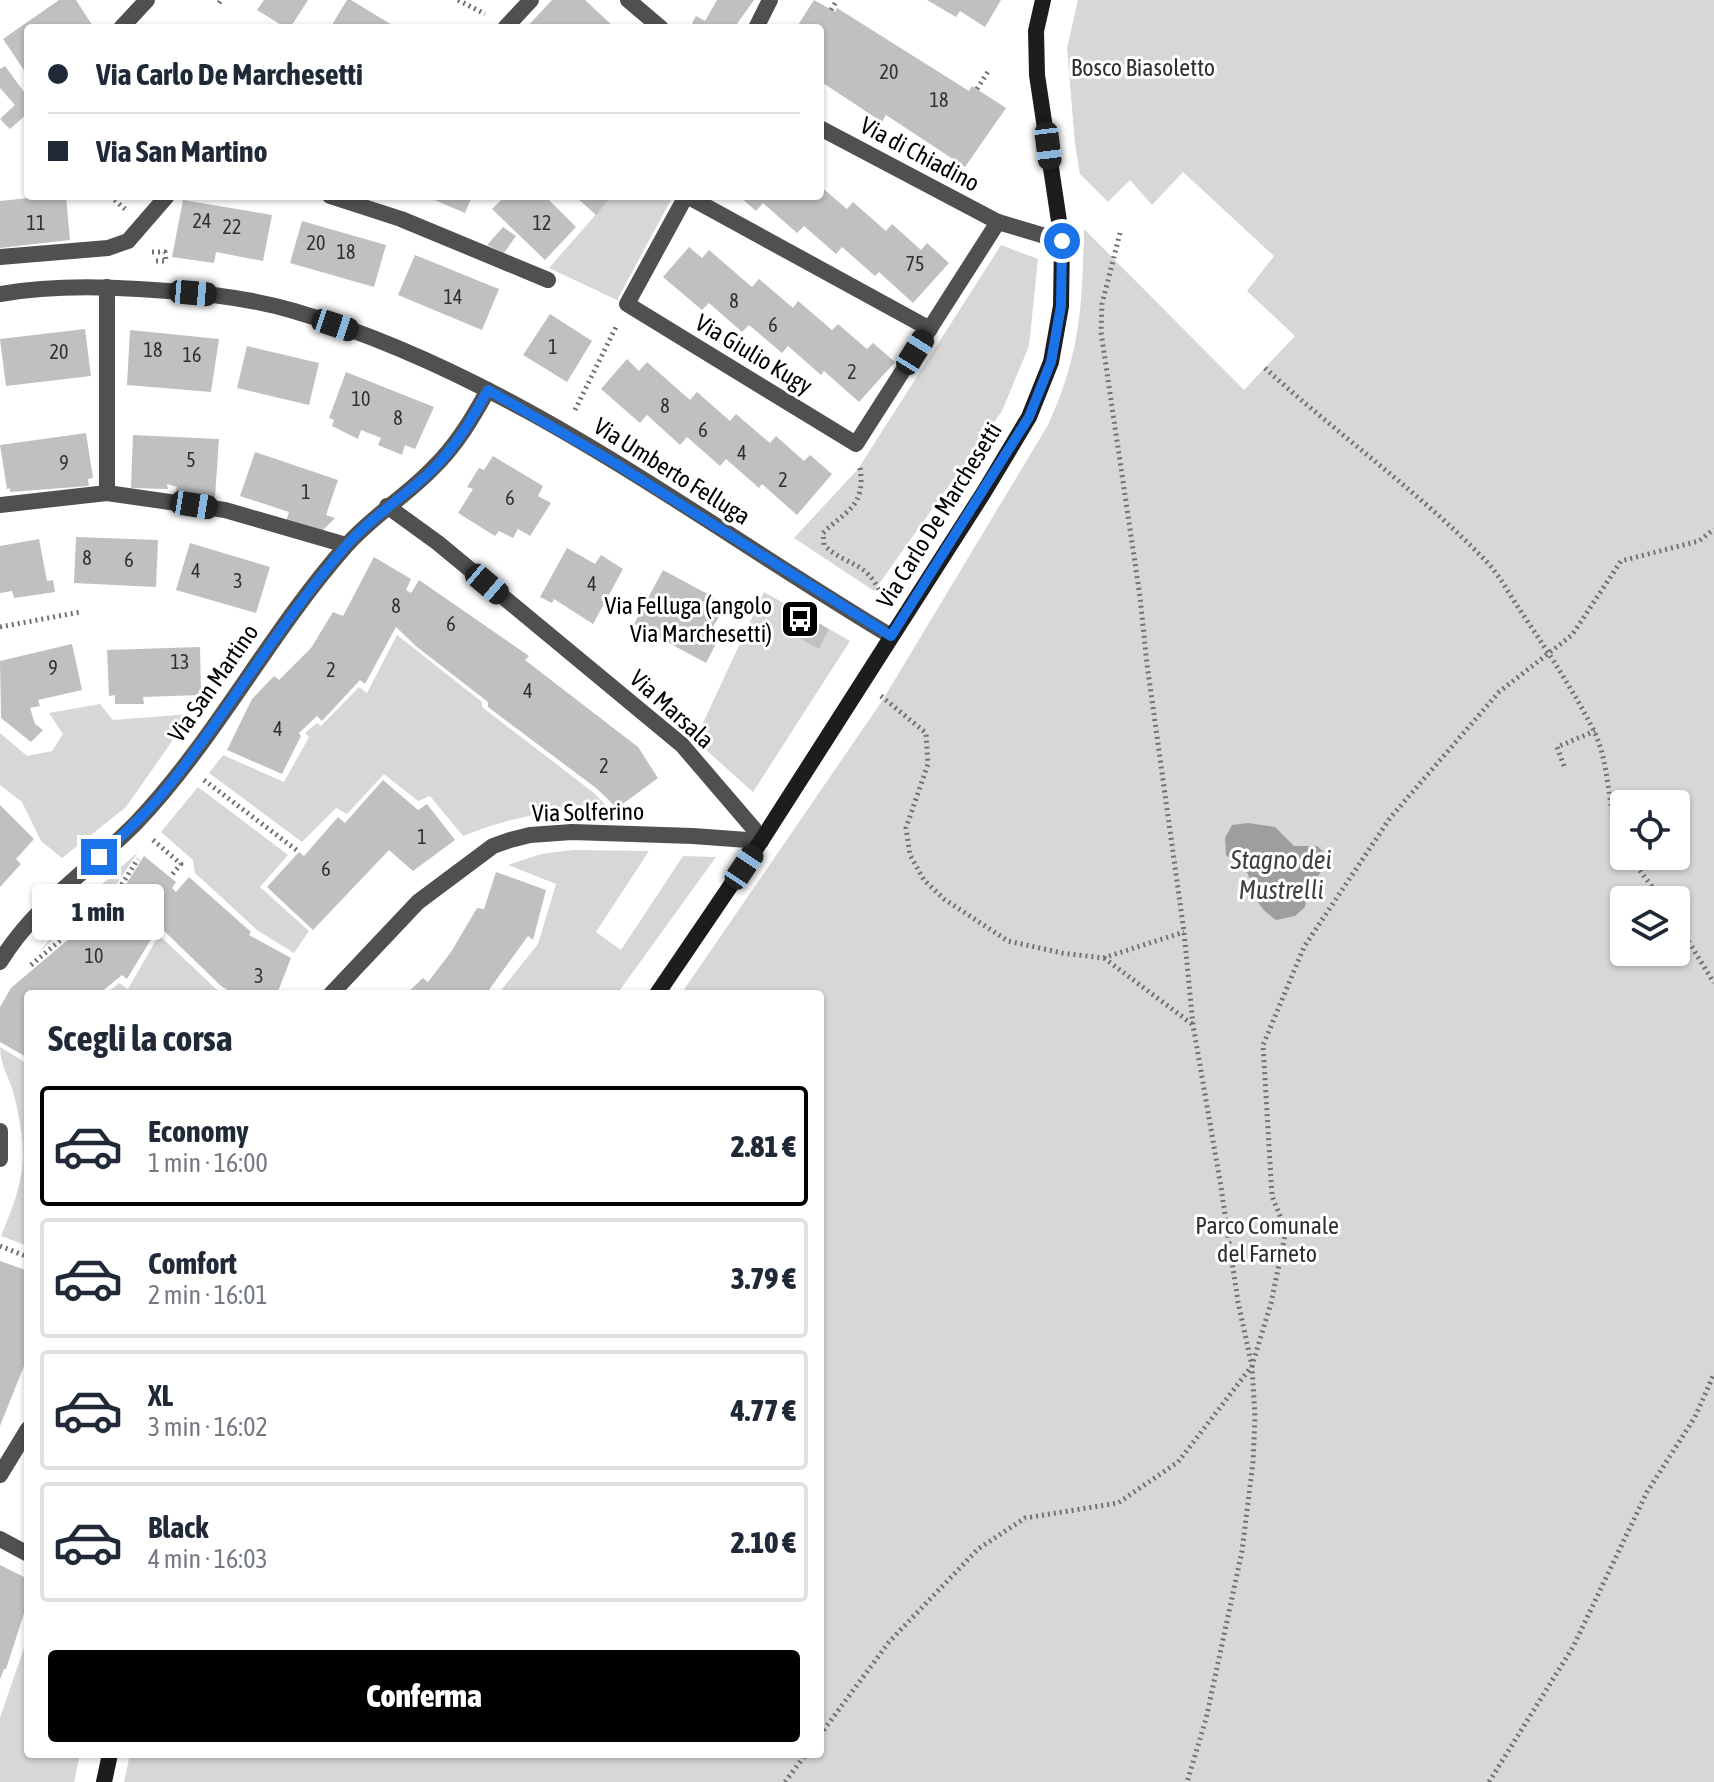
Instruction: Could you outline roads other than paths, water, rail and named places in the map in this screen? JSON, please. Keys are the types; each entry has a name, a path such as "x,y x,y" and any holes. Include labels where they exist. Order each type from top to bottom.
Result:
{"main road":[{"name":"Via Carlo De Marchesetti","path":"660,990 761,841 1029,417 1051,362 1061,306 1062,241 1037,75 1036,31 1043,0"},
{"path":"104,1782 109,1758"}],"street":[{"path":"125,24 147,0"},
{"path":"509,24 531,0"},
{"path":"628,0 656,24"},
{"path":"758,24 770,0"},
{"name":"Via di Chiadino","path":"824,130 998,222 1062,241"},
{"path":"0,257 108,248 128,241 164,200"},
{"path":"350,200 548,280"},
{"name":"Via Giulio Kugy","path":"684,200 627,304 856,444 930,329"},
{"path":"693,200 930,329 998,222"},
{"path":"107,287 107,493"},
{"name":"Via Umberto Felluga","path":"0,294 23,290 107,287 224,296 291,310 414,354 488,390 613,462 891,636"},
{"name":"Via San Martino","path":"0,962 33,918 135,823 170,784 246,680 271,640 346,545 431,470 462,435 488,390"},
{"path":"0,505 107,493 225,510 346,545"},
{"name":"Via Marsala","path":"387,506 438,543 682,745 761,841"},
{"name":"Via Solferino","path":"335,990 418,902 493,846 510,840 572,832 761,841"},
{"path":"0,1131 0,1159"},
{"path":"0,1475 24,1436"},
{"path":"0,1539 24,1552"}],"water":[{"name":"Stagno dei Mustrelli","path":"1248,823 1275,827 1294,846 1317,846 1324,852 1325,866 1307,892 1305,907 1295,916 1276,920 1268,914 1258,902 1245,869 1226,855 1225,838 1232,825"}],"place":[{"name":"Via Felluga (angolo Via Marchesetti)","path":"800,619"}],"park label":[{"name":"Bosco Biasoletto","path":"1143,67"},
{"name":"Parco Comunale del Farneto","path":"1267,1239"}]}
